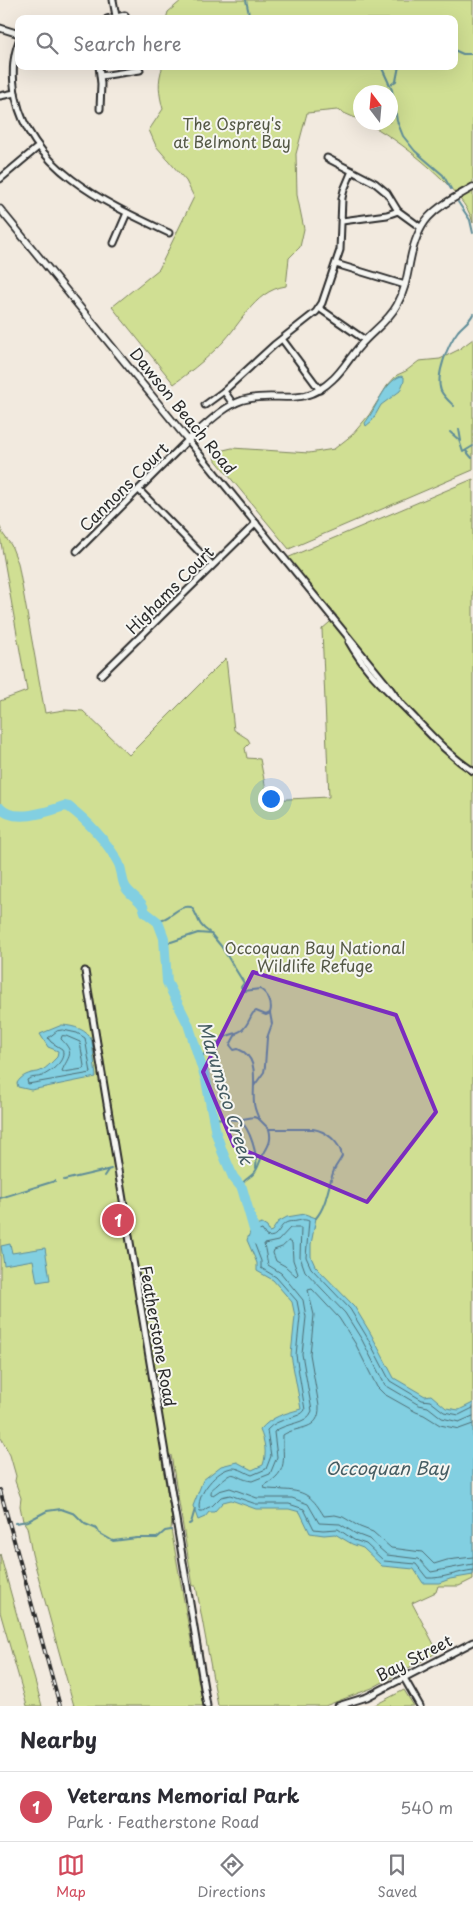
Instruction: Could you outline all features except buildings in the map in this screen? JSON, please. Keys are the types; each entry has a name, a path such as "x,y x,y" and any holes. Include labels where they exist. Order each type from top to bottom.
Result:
{"street":[{"path":"113,0 116,15"},
{"path":"0,28 15,33"},
{"path":"15,63 15,93 26,128 38,147 71,178 99,198 169,233"},
{"path":"100,70 100,109"},
{"path":"101,76 140,70"},
{"path":"0,96 15,93"},
{"path":"0,179 38,147"},
{"path":"328,158 381,187 398,211 420,227"},
{"path":"205,405 319,308 325,298 336,264 341,240 344,190 352,170"},
{"path":"188,440 233,404 258,397 298,398 320,390 335,377 365,340 392,312 400,299 405,285 414,242 420,227 432,212 473,187"},
{"name":"Dawson Beach Road","path":"0,209 333,619 364,667 445,749 473,771"},
{"path":"342,221 387,215 398,211"},
{"path":"114,243 127,213"},
{"path":"336,264 405,285"},
{"path":"319,308 365,340"},
{"path":"282,339 320,390"},
{"path":"224,390 233,404"},
{"name":"Cannons Court","path":"77,551 188,440"},
{"path":"139,490 212,565"},
{"name":"Highams Court","path":"101,675 256,523"},
{"name":"Featherstone Road","path":"85,971 207,1706"},
{"name":"Bay Street","path":"338,1706 367,1697 473,1642"},
{"path":"404,1678 420,1706"}],"highlighted area":[{"path":"253,972 396,1015 436,1112 367,1202 234,1146 203,1072"}],"green space":[{"name":"The Osprey's at Belmont Bay","path":"182,0 473,0 473,223 468,210 444,181 411,152 380,130 398,130 398,85 353,85 353,117 337,110 307,113 296,154 297,195 304,229 300,247 289,258 286,286 274,289 264,295 216,349 174,384 112,307 159,269 194,197 186,181 156,146 149,130 163,109 159,88 162,70 458,70 458,15 167,15 168,12"},
{"path":"473,339 473,470 289,549 214,458 219,451 232,448 309,453 334,449 352,435 369,415 387,386 397,375 419,361 440,359 458,350"},
{"name":"Occoquan Bay National Wildlife Refuge","path":"473,479 473,1579 459,1586 438,1586 436,1592 412,1603 438,1652 372,1688 325,1706 218,1706 196,1586 193,1586 171,1455 161,1456 172,1520 171,1529 203,1706 74,1706 32,1554 27,1527 23,1521 20,1506 21,1498 15,1481 16,1476 10,1455 0,1436 0,701 27,691 0,537 0,527 11,545 18,563 45,713 64,710 83,711 129,755 226,658 234,730 248,739 250,743 245,748 247,758 260,759 268,800 329,797 322,629 337,616 287,558"},
{"path":"0,1554 42,1706 27,1706 0,1612"},
{"path":"404,1690 414,1706 372,1706 375,1705"}],"water":[{"path":"401,376 404,377 404,381 400,391 381,405 372,421 366,426 365,423 385,390 395,379"},
{"path":"62,1025 80,1029 90,1037 96,1077 31,1090 18,1087 17,1083 23,1076 43,1070 57,1057 58,1051 48,1047 40,1034"},
{"name":"Occoquan Bay","path":"305,1214 316,1218 311,1244 311,1257 315,1266 354,1306 394,1378 425,1396 431,1395 446,1408 459,1410 473,1403 473,1575 439,1583 423,1583 414,1569 382,1566 363,1548 335,1534 310,1533 300,1512 289,1509 256,1509 231,1500 223,1502 214,1512 209,1512 205,1517 198,1520 193,1506 203,1480 221,1466 237,1462 252,1470 263,1465 265,1448 260,1430 274,1419 301,1409 291,1355 295,1316 292,1302 273,1280 257,1271 257,1263 247,1240 252,1227 262,1224 267,1227 269,1232 272,1231 278,1222 287,1217"},
{"path":"10,1244 12,1253 45,1248 50,1280 37,1282 33,1260 4,1265 1,1246"}],"waterway":[{"path":"246,0 249,15"},
{"path":"458,52 473,54"},
{"path":"383,70 392,90 397,121 403,136 415,151 443,175 451,189"},
{"path":"390,85 396,81 398,70"},
{"path":"458,202 470,220 473,233"},
{"path":"454,406 441,391 441,369 454,337 473,314"},
{"path":"459,429 461,441"},
{"path":"450,432 459,440 463,452 473,446"},
{"path":"466,451 472,458"},
{"name":"Marumsco Creek","path":"0,808 13,815 22,816 64,806 69,807 96,832 114,854 121,869 126,888 140,902 145,912 158,922 164,938 167,982 188,1024 206,1080 216,1133 233,1177 242,1188 257,1240"},
{"path":"155,919 160,920 181,908 191,907 202,926 209,932"},
{"path":"164,938 167,942 171,942 198,933 211,934 221,946 244,983 241,987 244,991 260,989 267,996 270,1003 270,1013 266,1015 256,1011 242,1030 224,1038 199,1060"},
{"path":"254,1086 264,1072 267,1038 272,1024 270,1013"},
{"path":"236,1034 230,1045 234,1050 238,1049 245,1053 253,1065 254,1105 259,1119"},
{"path":"214,1118 237,1120 254,1117 259,1119 269,1129 313,1129 323,1132 332,1138 341,1151 342,1156 334,1170 325,1201 316,1218"},
{"path":"240,1121 247,1130 252,1143 256,1157 256,1168"},
{"path":"242,1188 244,1181 256,1170 268,1145 270,1138 269,1129"},
{"path":"64,1180 111,1169"},
{"path":"104,1176 108,1170"},
{"path":"0,1198 55,1181"},
{"path":"15,1523 28,1521 47,1511 61,1509 75,1514 85,1524 97,1529 99,1533 113,1541 157,1538 165,1531 171,1530"},
{"path":"189,1524 195,1509"}],"railway":[{"path":"0,1490 60,1706"}],"place":[{"name":"Veterans Memorial Park","path":"118,1220"}]}
